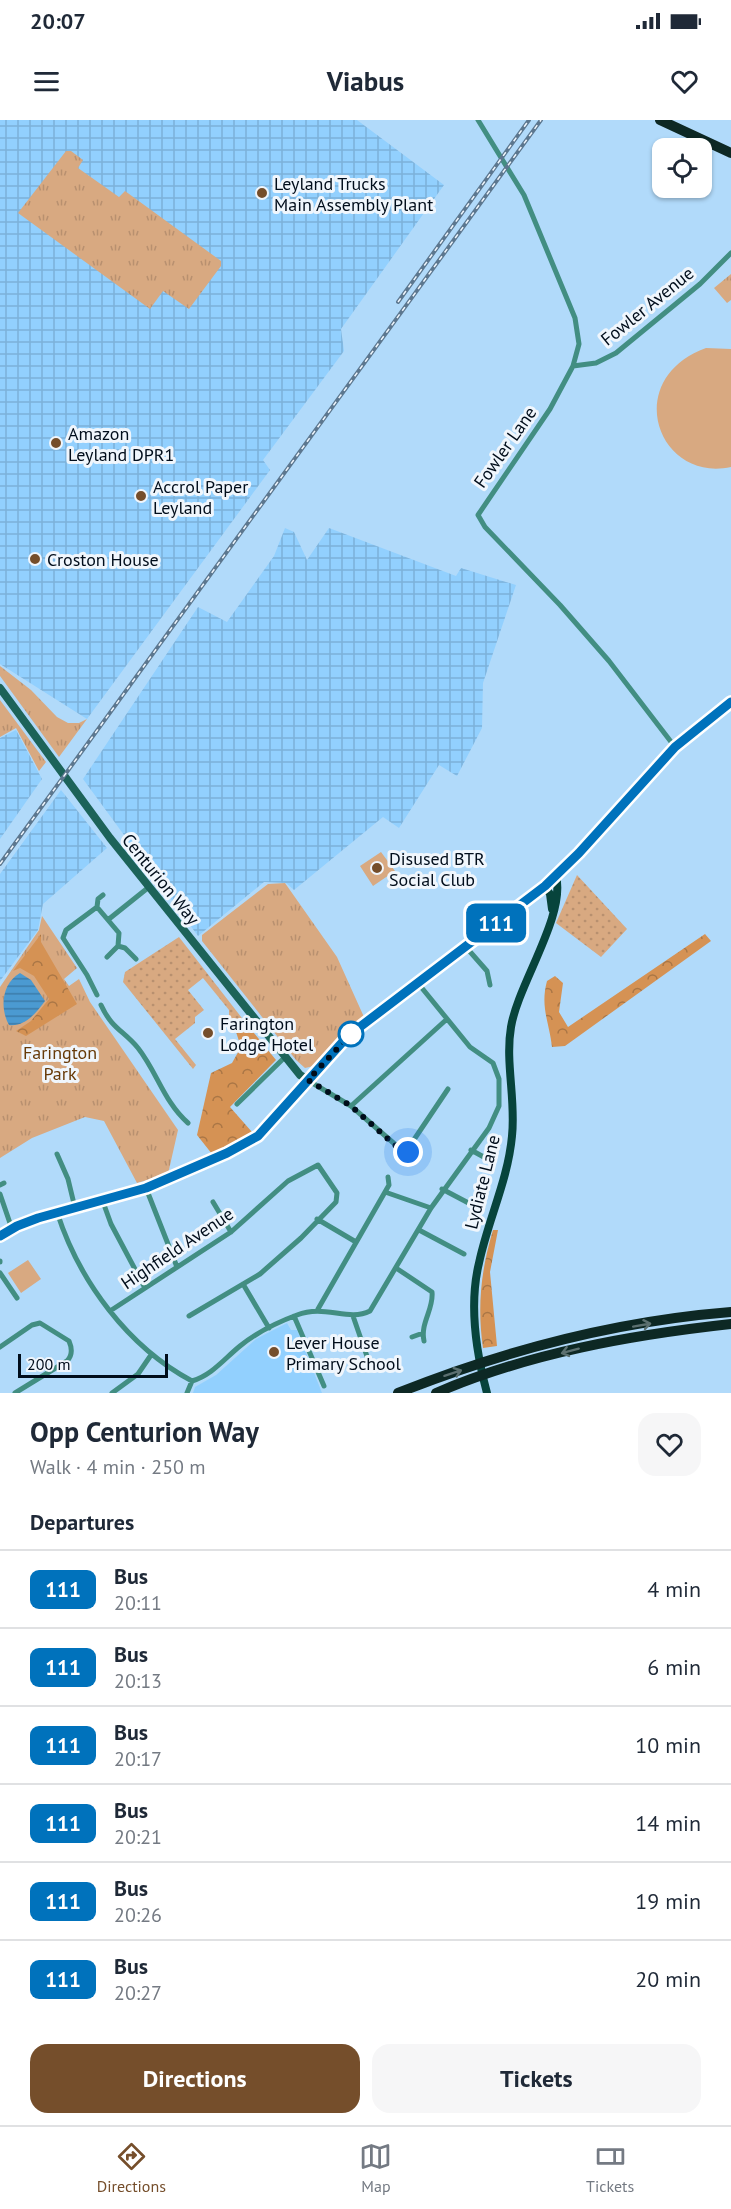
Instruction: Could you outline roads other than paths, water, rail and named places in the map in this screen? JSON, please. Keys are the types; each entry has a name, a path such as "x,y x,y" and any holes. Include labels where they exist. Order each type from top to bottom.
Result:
{"highway":[{"path":"660,120 731,153"},
{"path":"398,1393 493,1359 564,1340 644,1324 731,1312"},
{"path":"436,1393 495,1371 576,1349 642,1336 731,1324"}],"main road":[{"name":"Centurion Way","path":"0,688 54,764 149,887 284,1058 308,1080"},
{"path":"0,1236 12,1228 57,1212 103,1202 146,1188 248,1143 264,1130 348,1036 545,886 675,747 731,702"},
{"name":"Lydiate Lane","path":"486,1392 479,1348 475,1285 484,1242 507,1164 512,1134 511,1027 558,894 556,876"},
{"path":"545,886 550,894 552,912"}],"street":[{"name":"Fowler Lane","path":"478,120 524,195 575,318 579,344 573,366 550,409 478,515 485,527 560,605 609,661 675,747"},
{"name":"Fowler Avenue","path":"573,366 596,363 621,350 700,284 731,253"},
{"path":"109,919 149,887"},
{"path":"97,907 98,899 103,895"},
{"path":"97,907 118,933 118,946 106,957"},
{"path":"97,907 64,934 67,947 83,969 97,995"},
{"path":"118,946 126,948 136,959"},
{"path":"465,946 487,971 490,985"},
{"path":"77,974 83,969"},
{"path":"57,1212 70,1248 110,1311 151,1355 192,1381 202,1378 242,1344 294,1316 318,1309 353,1316 370,1311 442,1189 489,1128 499,1106 499,1078 493,1063 470,1047 417,982"},
{"path":"101,1005 109,1022 133,1043 170,1105 188,1122"},
{"path":"351,1106 447,1019"},
{"path":"129,1049 133,1043"},
{"path":"237,1104 284,1058"},
{"path":"308,1080 351,1106 405,1154 448,1089"},
{"path":"471,1150 491,1161"},
{"path":"57,1154 68,1179 75,1208"},
{"name":"Highfield Avenue","path":"110,1311 231,1232 288,1181 318,1165 338,1198 317,1220"},
{"path":"318,1309 389,1185 388,1177"},
{"path":"146,1188 177,1267"},
{"path":"442,1189 478,1208"},
{"path":"385,1192 431,1208"},
{"path":"0,1194 12,1228"},
{"path":"103,1202 111,1224 145,1288"},
{"path":"213,1202 231,1232"},
{"path":"189,1316 243,1284 283,1254 317,1220 356,1242"},
{"path":"419,1230 464,1254"},
{"path":"396,1268 432,1292 433,1299 423,1333 424,1341"},
{"path":"0,1273 17,1298"},
{"path":"243,1284 269,1328"},
{"path":"294,1316 324,1386"},
{"path":"353,1316 370,1365"},
{"path":"0,1347 36,1323 52,1329 71,1346 71,1356 67,1361 15,1393"},
{"path":"412,1337 423,1333"},
{"path":"112,1393 138,1374 151,1355"},
{"path":"187,1393 192,1381"}],"railway":[{"path":"398,302 529,120"},
{"path":"0,864 541,120"}],"place":[{"name":"Leyland Trucks Main Assembly Plant","path":"262,193"},
{"name":"Amazon Leyland DPR1","path":"56,443"},
{"name":"Accrol Paper Leyland","path":"141,496"},
{"name":"Croston House","path":"35,559"},
{"name":"Disused BTR Social Club","path":"377,868"},
{"name":"Farington Lodge Hotel","path":"208,1033"},
{"name":"Lever House Primary School","path":"274,1352"}],"park label":[{"name":"Farington Park","path":"60,1062"}]}
